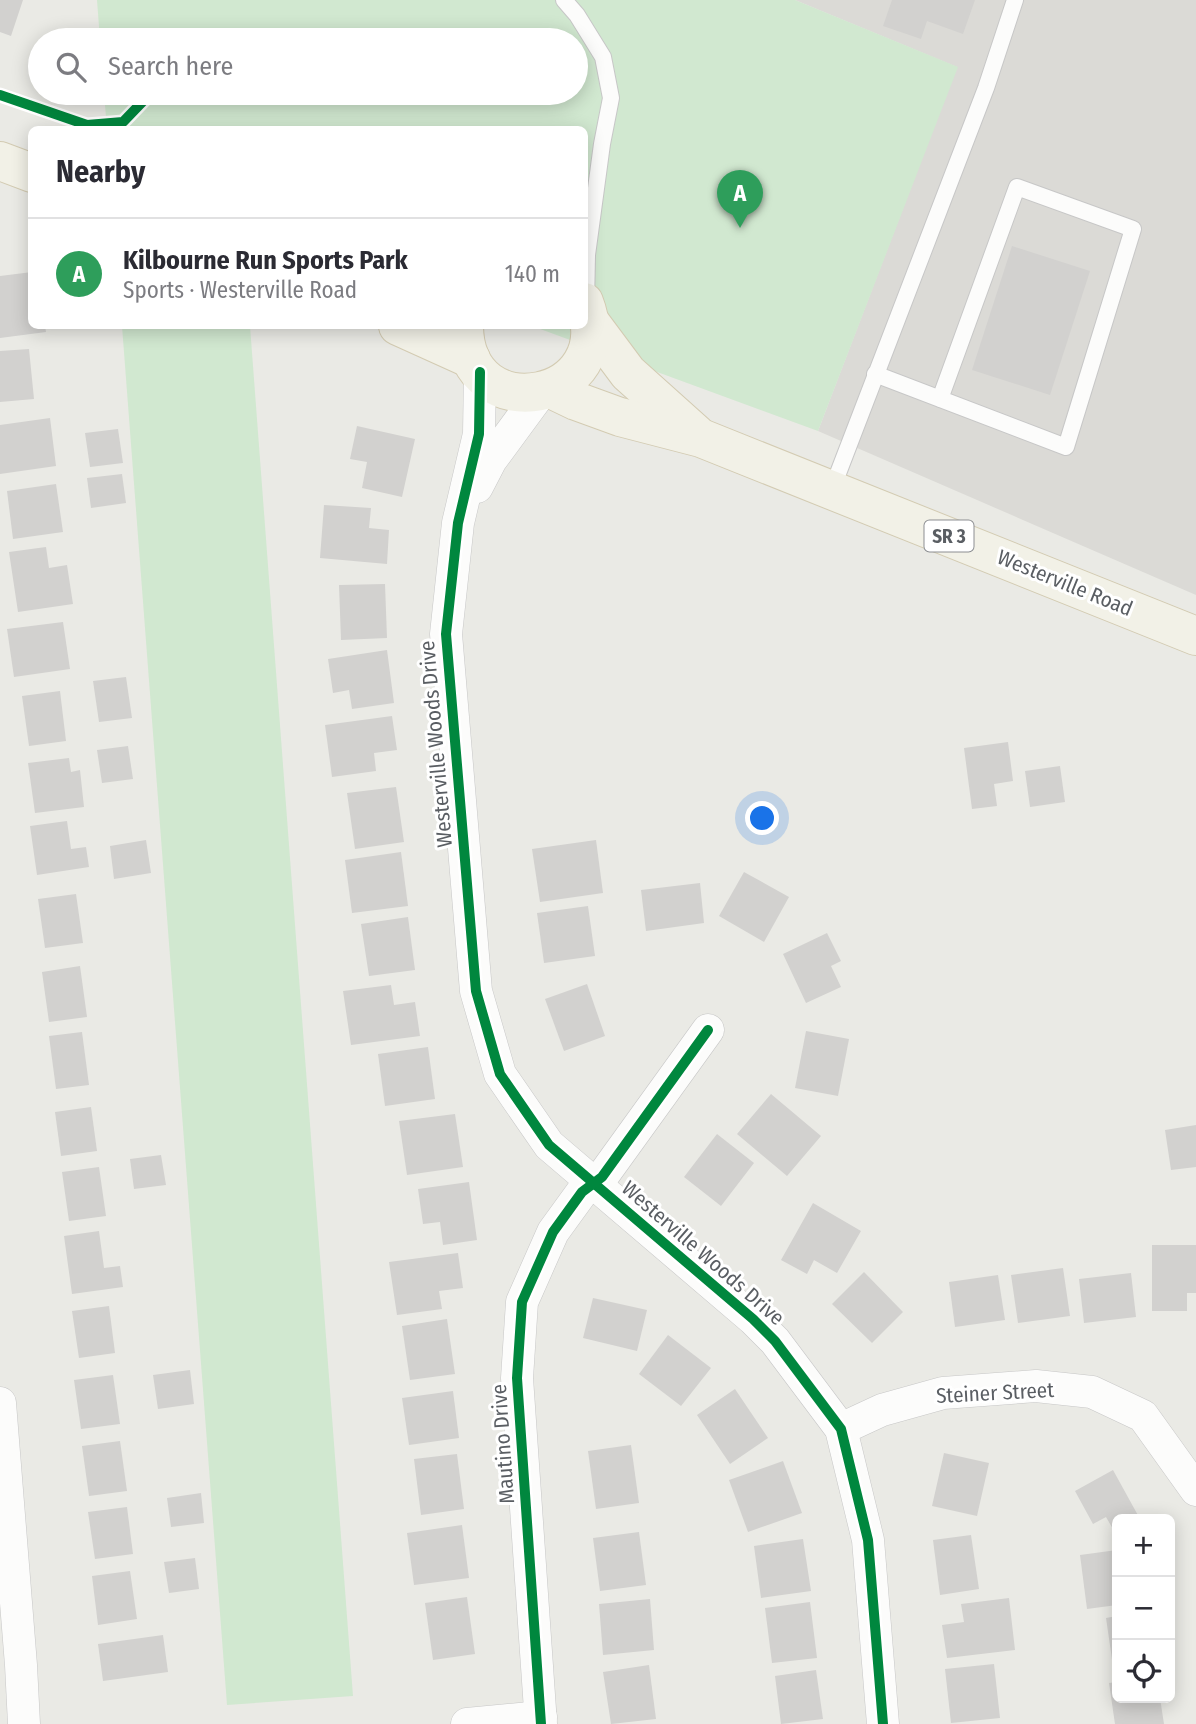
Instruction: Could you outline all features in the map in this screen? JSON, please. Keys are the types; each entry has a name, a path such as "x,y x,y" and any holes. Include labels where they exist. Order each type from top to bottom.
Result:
{"main road":[{"path":"0,161 28,172"},
{"name":"Westerville Road","path":"588,311 628,373 701,438"},
{"path":"546,390 568,378 582,362 589,343 588,326"},
{"name":"Westerville Road","path":"407,329 472,352 493,383 508,390 524,393 546,390 620,417 701,438 1196,635"}],"street":[{"name":"Westerville Woods Drive","path":"472,352 479,434 458,523 446,634 476,991 500,1074 549,1145 775,1340 841,1429 868,1539 883,1724"},
{"name":"Westerville Woods Drive","path":"458,523 491,460 546,390"},
{"name":"Mautino Drive","path":"541,1721 517,1378 522,1301 553,1232 582,1192 602,1177 708,1030"},
{"name":"Steiner Street","path":"841,1429 882,1410 943,1393 1036,1386 1092,1392 1143,1416 1196,1490"},
{"path":"0,1403 24,1724"},
{"path":"467,1724 541,1721"}],"lane":[{"path":"564,0 585,28"},
{"path":"832,489 986,88 1015,0"},
{"path":"588,33 603,57 611,98 588,248"},
{"path":"588,174 602,144"},
{"path":"876,374 940,399 1066,447 1133,229 1017,187 940,399"}],"shaded area":[{"path":"795,0 1196,0 1196,595 818,431 957,67"}],"green space":[{"path":"97,0 795,0 958,67 818,431 540,329 588,329 588,126 107,126 105,105 588,105 588,28 99,28"},
{"path":"122,329 250,329 353,1696 227,1705"}],"building":[{"path":"0,0 23,0 11,36 0,32"},
{"path":"892,0 975,0 963,34 927,21 921,39 883,26"},
{"path":"1012,246 1090,271 1050,395 972,370"},
{"path":"28,272 28,329 46,329 46,332 0,338 0,276"},
{"path":"29,349 34,399 0,402 0,351"},
{"path":"50,418 56,466 0,474 0,425"},
{"path":"357,426 415,439 402,497 362,488 367,462 350,459"},
{"path":"118,429 123,463 90,467 85,433"},
{"path":"122,474 126,503 91,508 87,478"},
{"path":"56,484 63,532 13,539 7,491"},
{"path":"324,505 371,508 369,528 389,530 387,564 320,558"},
{"path":"46,547 49,568 67,565 73,604 18,612 9,552"},
{"path":"385,584 387,638 341,640 339,585"},
{"path":"63,622 70,669 14,677 7,629"},
{"path":"387,650 394,703 352,709 349,690 333,693 328,659"},
{"path":"126,677 132,718 99,722 93,681"},
{"path":"60,691 66,741 29,746 22,696"},
{"path":"392,716 397,750 374,753 376,771 332,777 325,725"},
{"path":"1008,742 1013,781 994,784 997,806 972,809 964,748"},
{"path":"128,746 133,779 102,783 97,750"},
{"path":"69,758 71,772 80,770 84,807 35,813 28,763"},
{"path":"1060,766 1065,802 1030,807 1025,771"},
{"path":"396,787 404,842 355,849 347,793"},
{"path":"67,821 71,849 86,847 89,867 37,875 30,826"},
{"path":"146,840 151,873 114,879 110,846"},
{"path":"596,840 603,893 540,902 532,849"},
{"path":"401,852 408,906 352,913 345,860"},
{"path":"744,872 789,897 764,942 719,916"},
{"path":"700,883 704,923 646,931 641,890"},
{"path":"76,894 83,943 45,948 38,899"},
{"path":"588,906 595,956 544,963 537,913"},
{"path":"408,917 415,970 369,976 361,924"},
{"path":"827,933 841,961 831,966 841,987 806,1003 783,954"},
{"path":"80,966 87,1017 49,1022 42,972"},
{"path":"587,984 605,1036 564,1051 545,999"},
{"path":"391,985 394,1005 415,1002 420,1036 351,1045 343,991"},
{"path":"806,1031 849,1039 838,1096 795,1088"},
{"path":"82,1032 89,1085 56,1089 49,1036"},
{"path":"428,1047 435,1099 385,1106 378,1054"},
{"path":"771,1094 821,1136 787,1176 737,1134"},
{"path":"91,1107 97,1151 61,1156 55,1112"},
{"path":"455,1114 463,1167 407,1175 399,1121"},
{"path":"1196,1125 1196,1167 1171,1170 1165,1130"},
{"path":"717,1134 754,1163 721,1206 684,1177"},
{"path":"161,1155 166,1185 134,1189 130,1159"},
{"path":"99,1167 106,1216 69,1221 62,1172"},
{"path":"469,1182 477,1240 443,1245 440,1222 423,1224 418,1189"},
{"path":"813,1203 861,1231 837,1273 814,1260 807,1274 781,1260"},
{"path":"99,1231 104,1268 120,1266 123,1287 72,1294 64,1236"},
{"path":"1152,1245 1196,1245 1196,1293 1187,1293 1187,1311 1152,1311"},
{"path":"458,1253 463,1288 439,1291 442,1309 397,1315 389,1262"},
{"path":"1063,1268 1070,1316 1018,1323 1011,1275"},
{"path":"864,1272 903,1312 872,1343 832,1304"},
{"path":"1131,1273 1136,1317 1084,1323 1079,1279"},
{"path":"998,1275 1005,1320 955,1327 949,1282"},
{"path":"593,1298 647,1310 637,1351 583,1338"},
{"path":"109,1306 115,1353 79,1358 72,1311"},
{"path":"447,1319 455,1374 410,1380 402,1326"},
{"path":"668,1335 711,1368 681,1406 639,1374"},
{"path":"190,1370 194,1404 158,1409 153,1375"},
{"path":"113,1375 120,1424 81,1429 74,1380"},
{"path":"735,1389 768,1438 730,1464 697,1415"},
{"path":"453,1391 459,1438 409,1445 402,1398"},
{"path":"120,1441 127,1491 89,1496 82,1446"},
{"path":"631,1445 639,1503 596,1509 588,1451"},
{"path":"944,1453 989,1463 977,1516 932,1506"},
{"path":"457,1454 464,1509 421,1515 414,1459"},
{"path":"783,1461 802,1513 748,1532 729,1480"},
{"path":"1113,1470 1137,1514 1112,1514 1112,1527 1106,1517 1093,1524 1075,1491"},
{"path":"201,1493 204,1523 171,1527 167,1498"},
{"path":"127,1507 133,1554 95,1559 88,1512"},
{"path":"462,1525 469,1578 414,1585 407,1533"},
{"path":"639,1532 646,1585 600,1591 593,1538"},
{"path":"971,1535 979,1589 940,1595 933,1540"},
{"path":"803,1539 811,1591 761,1598 754,1546"},
{"path":"1112,1551 1112,1606 1087,1609 1080,1555"},
{"path":"195,1558 199,1589 169,1593 164,1562"},
{"path":"130,1571 137,1619 98,1625 92,1576"},
{"path":"467,1597 475,1654 433,1660 425,1603"},
{"path":"1009,1598 1015,1650 947,1658 942,1625 964,1622 961,1604"},
{"path":"650,1599 654,1650 603,1655 599,1604"},
{"path":"810,1602 817,1658 772,1663 765,1608"},
{"path":"1112,1617 1112,1659 1106,1618"},
{"path":"163,1635 168,1672 103,1681 98,1644"},
{"path":"994,1664 1000,1718 951,1723 945,1669"},
{"path":"649,1665 656,1719 611,1724 603,1672"},
{"path":"816,1670 823,1719 781,1724 775,1676"},
{"path":"1109,1683 1112,1683 1112,1703 1161,1703 1164,1724 1115,1724"}],"cycle path":[{"path":"0,95 28,105"},
{"path":"29,105 87,125 123,122 139,105"},
{"path":"480,372 479,434 458,523 446,634 476,991 500,1074 549,1145 753,1319 775,1341 841,1429 868,1540 883,1724"},
{"path":"541,1724 517,1378 522,1302 553,1232 582,1192 602,1177 708,1030"}],"place":[{"name":"Kilbourne Run Sports Park","path":"740,228"}]}
